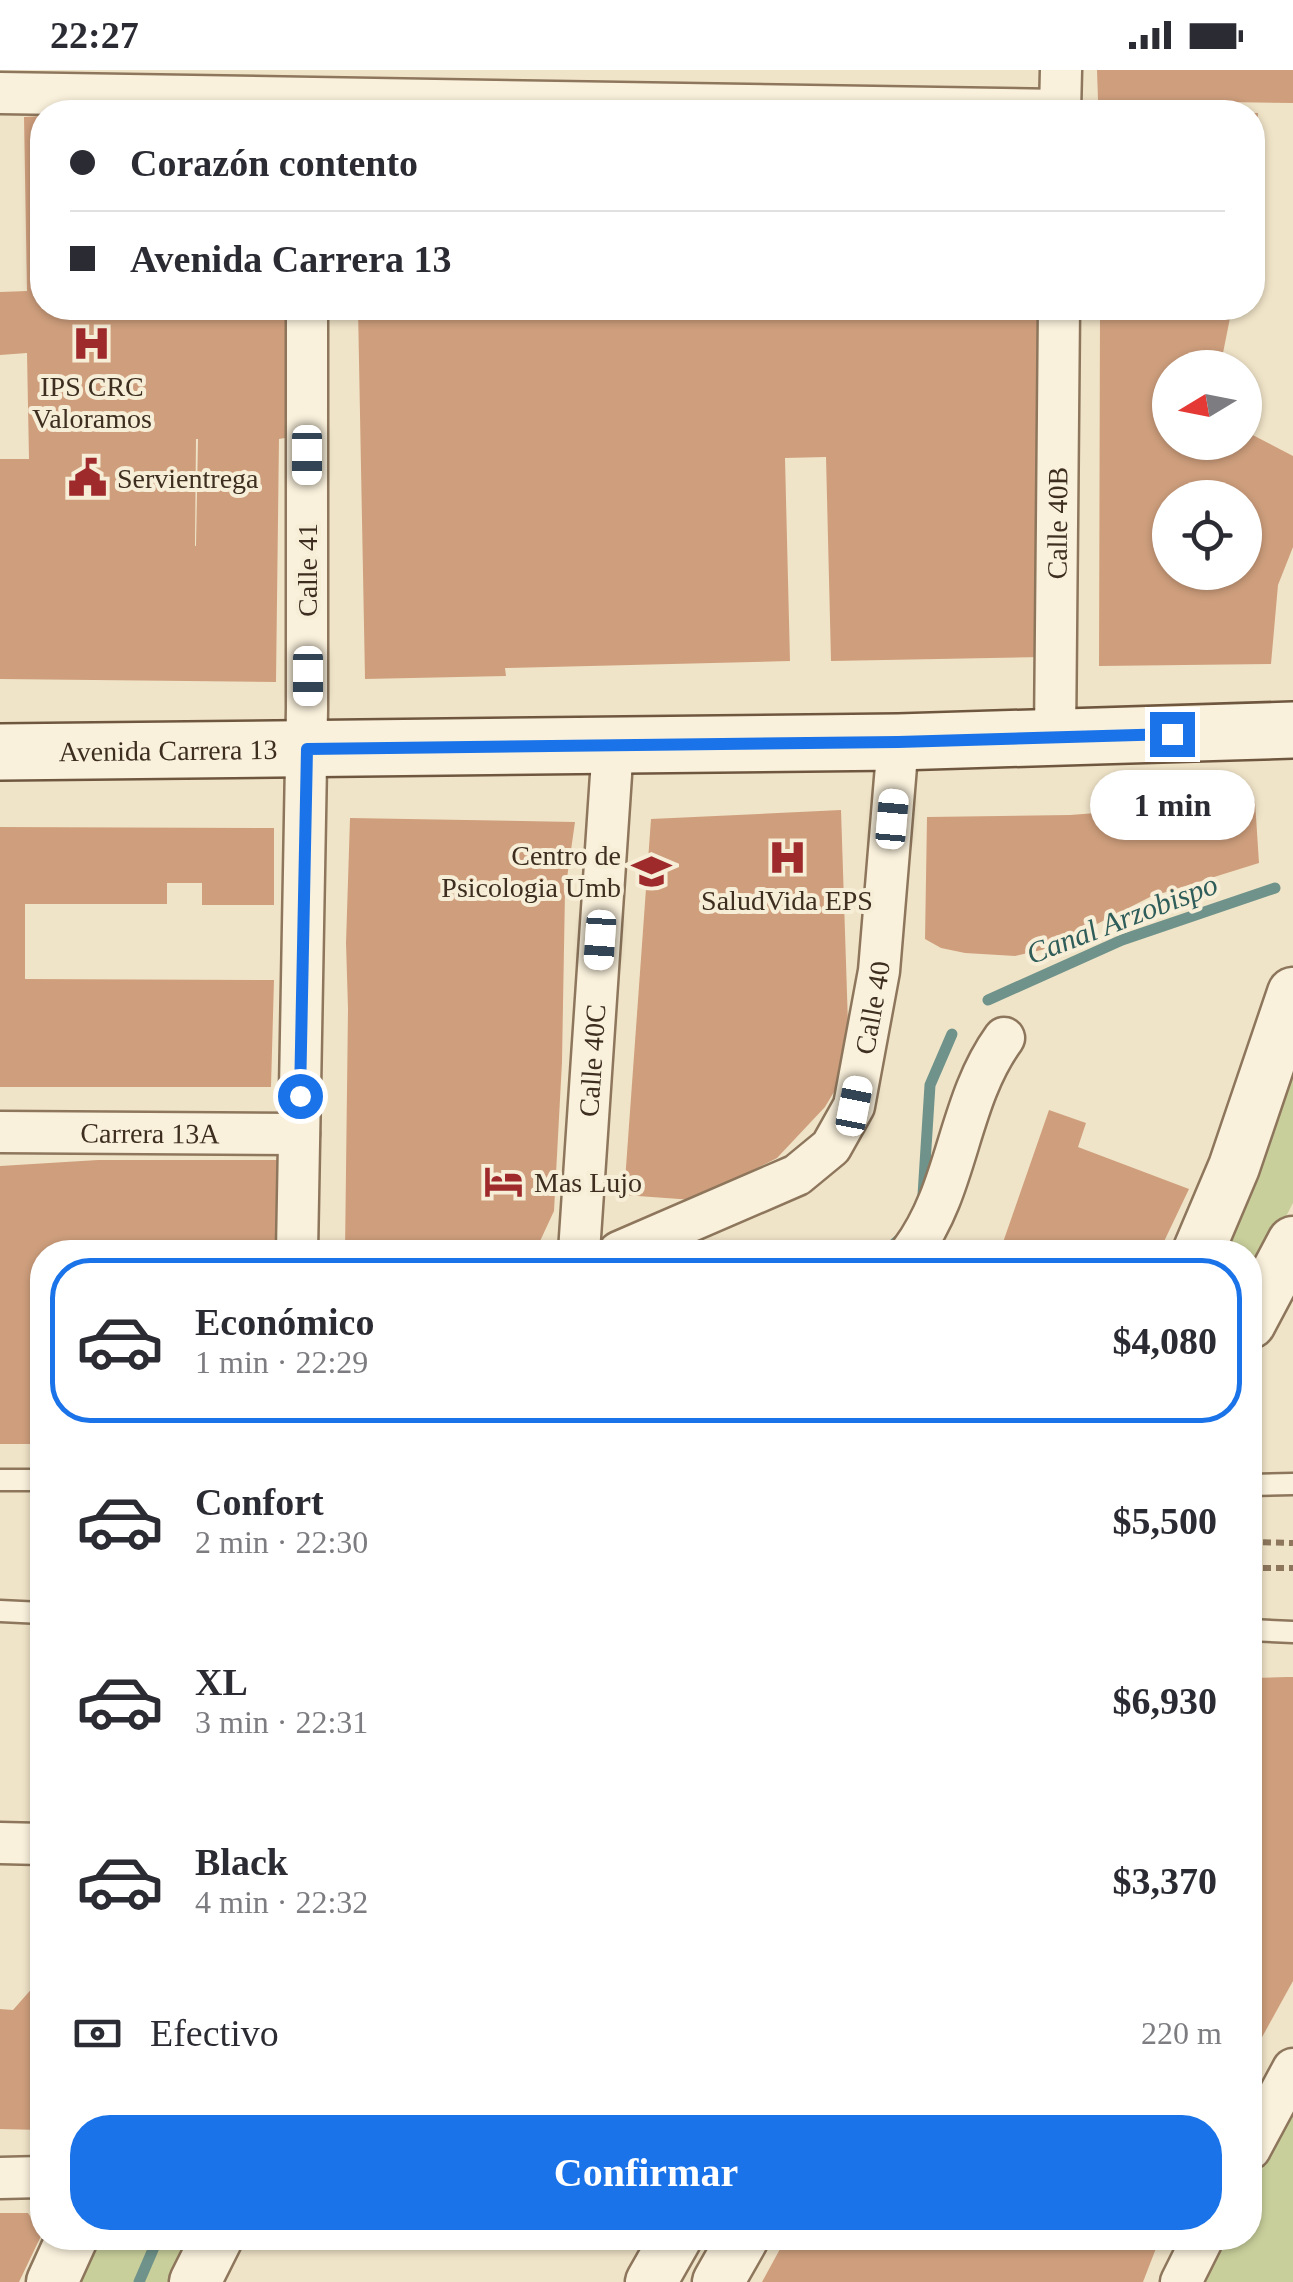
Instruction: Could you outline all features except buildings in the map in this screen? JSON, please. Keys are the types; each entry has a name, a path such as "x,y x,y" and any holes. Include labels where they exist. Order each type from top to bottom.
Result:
{"main road":[{"name":"Avenida Carrera 13","path":"0,752 898,742 1293,730"}],"street":[{"path":"1060,100 1061,70"},
{"path":"0,93 573,100"},
{"name":"Calle 41","path":"297,1240 307,749 307,320"},
{"name":"Calle 40B","path":"1056,738 1058,320"},
{"name":"Calle 40","path":"647,1240 796,1175 831,1147 854,1106 879,971 898,742"},
{"name":"Calle 40C","path":"580,1240 613,746"},
{"path":"1203,1240 1234,1167 1293,993"},
{"path":"918,1240 936,1212 986,1062 1004,1038"},
{"name":"Carrera 13A","path":"0,1132 299,1134"},
{"path":"1262,1300 1293,1242"},
{"path":"0,1843 30,1844"},
{"path":"1262,2127 1293,2069"},
{"path":"0,2178 30,2177"},
{"path":"52,2282 67,2250"},
{"path":"195,2282 211,2250"},
{"path":"651,2282 669,2250"},
{"path":"1181,2282 1197,2250"}],"lane":[{"path":"0,1480 30,1480"},
{"path":"1262,1485 1293,1484"},
{"path":"0,1611 30,1612"},
{"path":"1262,1631 1293,1632"}],"path":[{"path":"1262,1542 1293,1543"},
{"path":"1262,1568 1293,1568"}],"green space":[{"path":"1293,1048 1293,1203 1262,1263 1262,1240 1219,1240"},
{"path":"1293,2111 1293,2282 1202,2282 1219,2250 1262,2250 1262,2169"},
{"path":"84,2250 184,2250 169,2282 67,2282"}],"waterway":[{"name":"Canal Arzobispo","path":"988,1000 1122,940 1275,888"},
{"name":"Canal Arzobispo","path":"923,1195 930,1085 952,1034"},
{"path":"139,2282 153,2250"}],"place":[{"name":"IPS CRC Valoramos","path":"92,343"},
{"name":"Servientrega","path":"87,478"},
{"name":"SaludVida EPS","path":"787,857"},
{"name":"Centro de Psicologia Umb","path":"651,871"},
{"name":"Mas Lujo","path":"504,1182"}],"route":[{"path":"300,1096 307,749 898,742 1172,734"}]}
